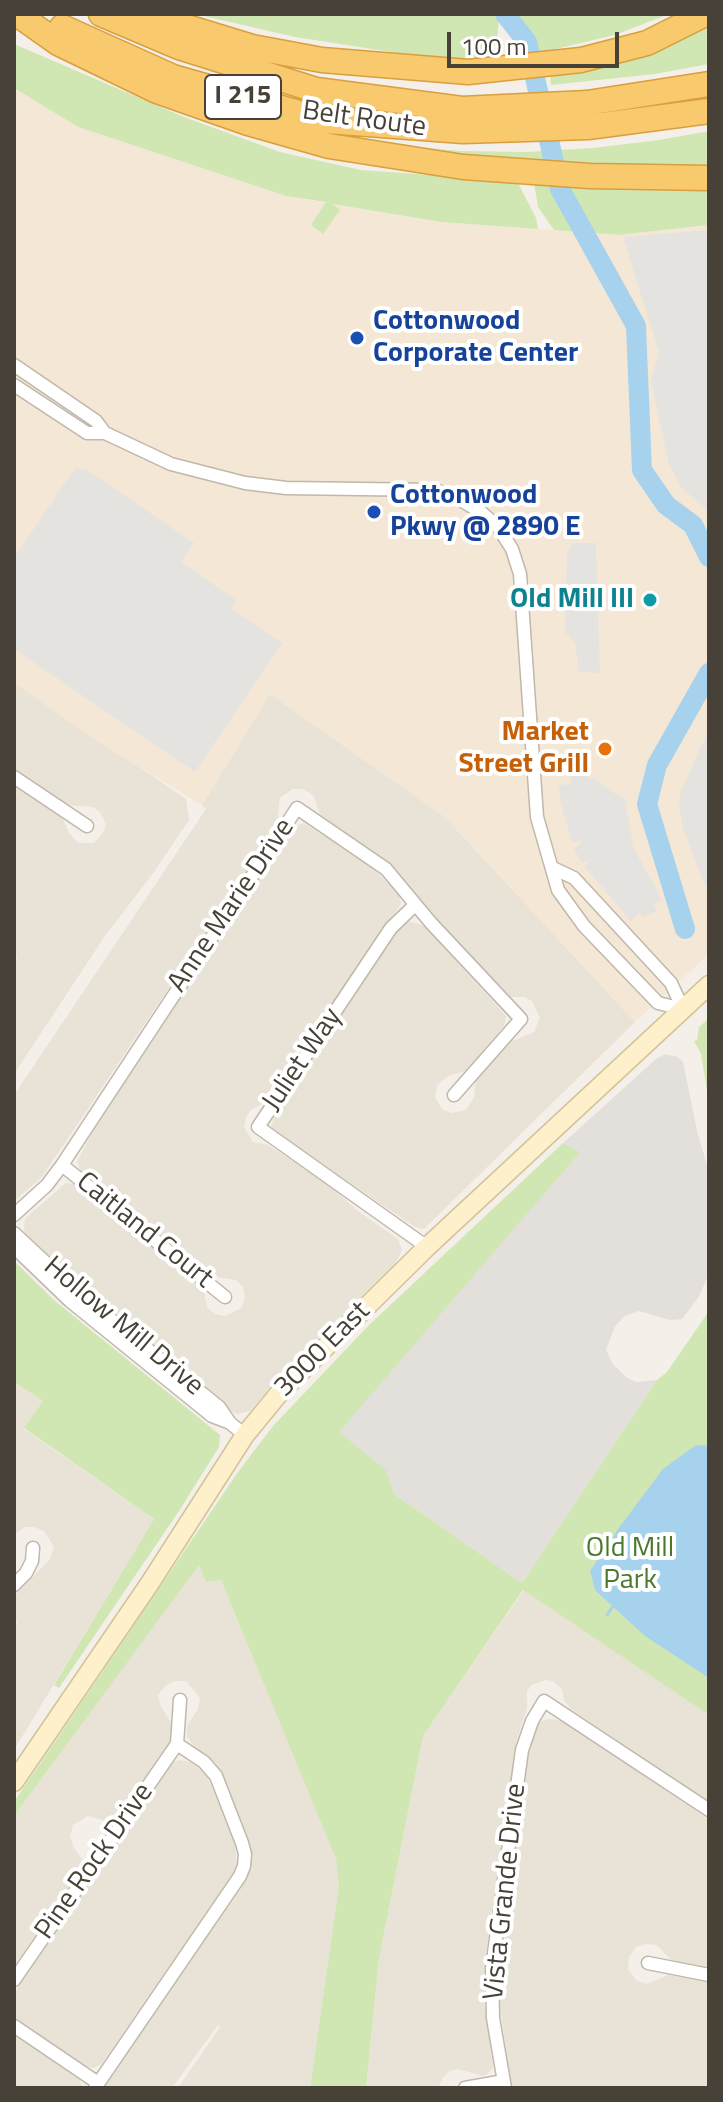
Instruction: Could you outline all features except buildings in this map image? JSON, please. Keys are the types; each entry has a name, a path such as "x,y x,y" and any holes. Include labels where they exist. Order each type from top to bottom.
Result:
{"highway":[{"path":"17,14 58,43 157,91 248,123 329,146 463,167 590,176 709,178"},
{"name":"Belt Route","path":"35,14 173,77 327,121 462,120 709,111"},
{"name":"Belt Route","path":"101,14 179,47 316,90 462,120"},
{"path":"144,14 252,47 322,60 468,72 581,60 647,43 705,14"},
{"name":"Belt Route","path":"587,115 709,84"}],"main road":[{"name":"3000 East","path":"14,1782 159,1570 245,1435 276,1397 427,1247 709,985"}],"street":[{"path":"14,365 96,421 105,433"},
{"path":"14,385 87,433 105,433 171,464 245,483 324,489 435,490 459,499 498,527 512,549 520,574 537,817 558,890 584,926 658,1003 683,1009"},
{"path":"14,777 87,826"},
{"name":"Anne Marie Drive","path":"14,1215 47,1185 62,1165 297,808 386,869 415,905 521,1019 454,1095"},
{"path":"553,868 574,878 671,983 683,1009"},
{"name":"Juliet Way","path":"415,905 391,928 258,1127 427,1247"},
{"name":"Caitland Court","path":"62,1165 225,1297"},
{"name":"Hollow Mill Drive","path":"14,1233 77,1292 219,1407 230,1423 245,1435"},
{"name":"Hollow Mill Drive","path":"14,1243 19,1252 70,1301 212,1416 230,1423"},
{"path":"14,1585 26,1573 32,1561 33,1548"},
{"path":"14,2026 96,2086 240,1876 245,1854 216,1776 204,1762 177,1744 180,1700"},
{"name":"Vista Grande Drive","path":"505,2084 493,2018 492,1968 522,1750 532,1721 544,1701 709,1810"},
{"name":"Pine Rock Drive","path":"14,1980 177,1744"},
{"path":"648,1963 709,1975"},
{"path":"465,2088 505,2084"}],"shaded area":[{"path":"14,88 78,127 286,196 441,222 619,235 709,225 709,954 635,1022 445,817 270,694 202,805 104,746 14,683"},
{"path":"709,230 709,512 681,487 669,464 651,380 659,352 623,237"},
{"path":"75,468 86,469 194,543 181,562 236,600 231,608 282,643 195,772 14,649 14,558"},
{"path":"573,543 596,543 600,673 579,672 575,643 565,632 567,554"},
{"path":"14,682 186,799 189,820 105,936 14,1074 14,968 17,957 14,948 14,785 62,817 69,833 78,843 94,843 106,824 100,812 93,807 67,805 14,769"},
{"path":"270,694 445,817 635,1022 424,1229 415,1227 276,1133 271,1127 275,1114 396,931 407,921 423,925 506,1016 504,1026 466,1071 448,1076 437,1085 435,1098 443,1110 452,1113 466,1110 474,1097 476,1080 508,1043 534,1032 540,1018 532,1001 524,997 511,997 426,910 394,868 320,814 310,793 293,789 280,798 277,826 69,1137 41,1178 14,1201 14,1095 206,809 202,805"},
{"path":"709,729 709,885 705,886 683,828 679,805 681,791"},
{"path":"572,772 598,781 625,798 633,847 662,900 653,904 657,911 643,917 639,913 631,921 585,867 591,859 582,863 574,849 582,842 572,843 560,800 559,785 570,784"},
{"path":"304,823 370,866 399,894 401,904 266,1102 252,1109 246,1117 244,1127 253,1142 268,1145 329,1185 358,1211 398,1239 402,1250 395,1264 283,1372 250,1411 238,1414 230,1411 86,1296 47,1260 25,1234 24,1227 25,1219 31,1213 66,1183 73,1184 203,1288 207,1307 215,1314 225,1316 241,1308 245,1299 243,1287 236,1280 211,1276 81,1172 77,1162 103,1111 292,828"},
{"path":"665,1054 678,1057 683,1062 709,1171 709,1274 698,1298 682,1319 670,1320 639,1311 625,1316 615,1326 606,1350 613,1364 636,1382 657,1380 522,1583 394,1494 387,1471 338,1432 579,1152 563,1143"},
{"path":"14,1382 43,1401 24,1429 154,1519 14,1750 14,1630 17,1622 14,1596 50,1559 54,1547 44,1531 34,1527 25,1527 14,1535"},
{"path":"199,1564 206,1582 221,1580 336,1858 339,1886 310,2088 178,2088 220,2027 218,2025 172,2088 102,2088 241,1888 250,1868 252,1852 216,1763 195,1748 187,1736 187,1726 198,1709 200,1698 186,1681 166,1685 158,1695 160,1705 175,1729 172,1739 117,1818 110,1822 88,1816 73,1825 70,1837 83,1867 14,1966 14,1816"},
{"path":"524,1590 709,1715 709,1803 571,1709 564,1700 562,1689 553,1681 545,1680 531,1685 516,1742 484,1971 484,2001 493,2067 483,2076 458,2069 450,2071 438,2088 366,2088 379,1959 423,1736"},
{"path":"562,1720 709,1820 709,1968 677,1962 657,1945 646,1944 636,1947 629,1957 628,1969 637,1981 647,1984 668,1975 709,1982 709,2088 512,2088 497,1986 529,1745 539,1722"},
{"path":"173,1762 190,1762 206,1774 235,1842 237,1868 101,2065 93,2068 85,2066 14,2018 14,1993"},
{"path":"14,2034 79,2079 83,2088 14,2088"}],"green space":[{"path":"195,14 499,14 499,18 497,45 483,44 478,59 417,56 295,37"},
{"path":"514,14 669,14 615,35 538,53 532,41 513,20"},
{"path":"709,27 709,64 655,74 551,85 550,74"},
{"path":"14,44 184,117 280,152 361,170 517,181 536,218 538,229 441,222 333,204 340,210 323,234 311,225 326,202 286,196 78,127 14,88"},
{"path":"709,131 709,167 491,157 376,144 462,151 526,152 593,148"},
{"path":"534,182 709,188 709,225 619,235 554,230 538,207"},
{"path":"709,1018 709,1103 701,1054 694,1041 697,1040 699,1027"},
{"name":"Old Mill Park","path":"563,1143 580,1152 339,1432 387,1471 394,1494 522,1583 657,1380 667,1372 709,1311 709,1715 523,1590 423,1736 379,1959 366,2088 310,2088 339,1886 336,1859 221,1580 206,1582 199,1565 14,1816 14,1802 238,1472 273,1426 369,1325"},
{"path":"14,1261 54,1300 220,1435 219,1447 179,1511 59,1688 54,1685 154,1519 24,1428 43,1401 14,1382"}],"water":[{"path":"696,1445 709,1446 709,1678 645,1636 595,1590 590,1571 663,1469"}],"waterway":[{"path":"505,14 527,42 560,189 636,326 642,470 666,505 693,525 709,557"},
{"path":"685,929 647,804 657,765 709,673"},
{"path":"607,1615 614,1605"}],"place":[{"name":"Cottonwood Corporate Center","path":"357,338"},
{"name":"Cottonwood Pkwy @ 2890 E","path":"374,512"},
{"name":"Old Mill III","path":"650,600"},
{"name":"Market Street Grill","path":"605,749"}]}
